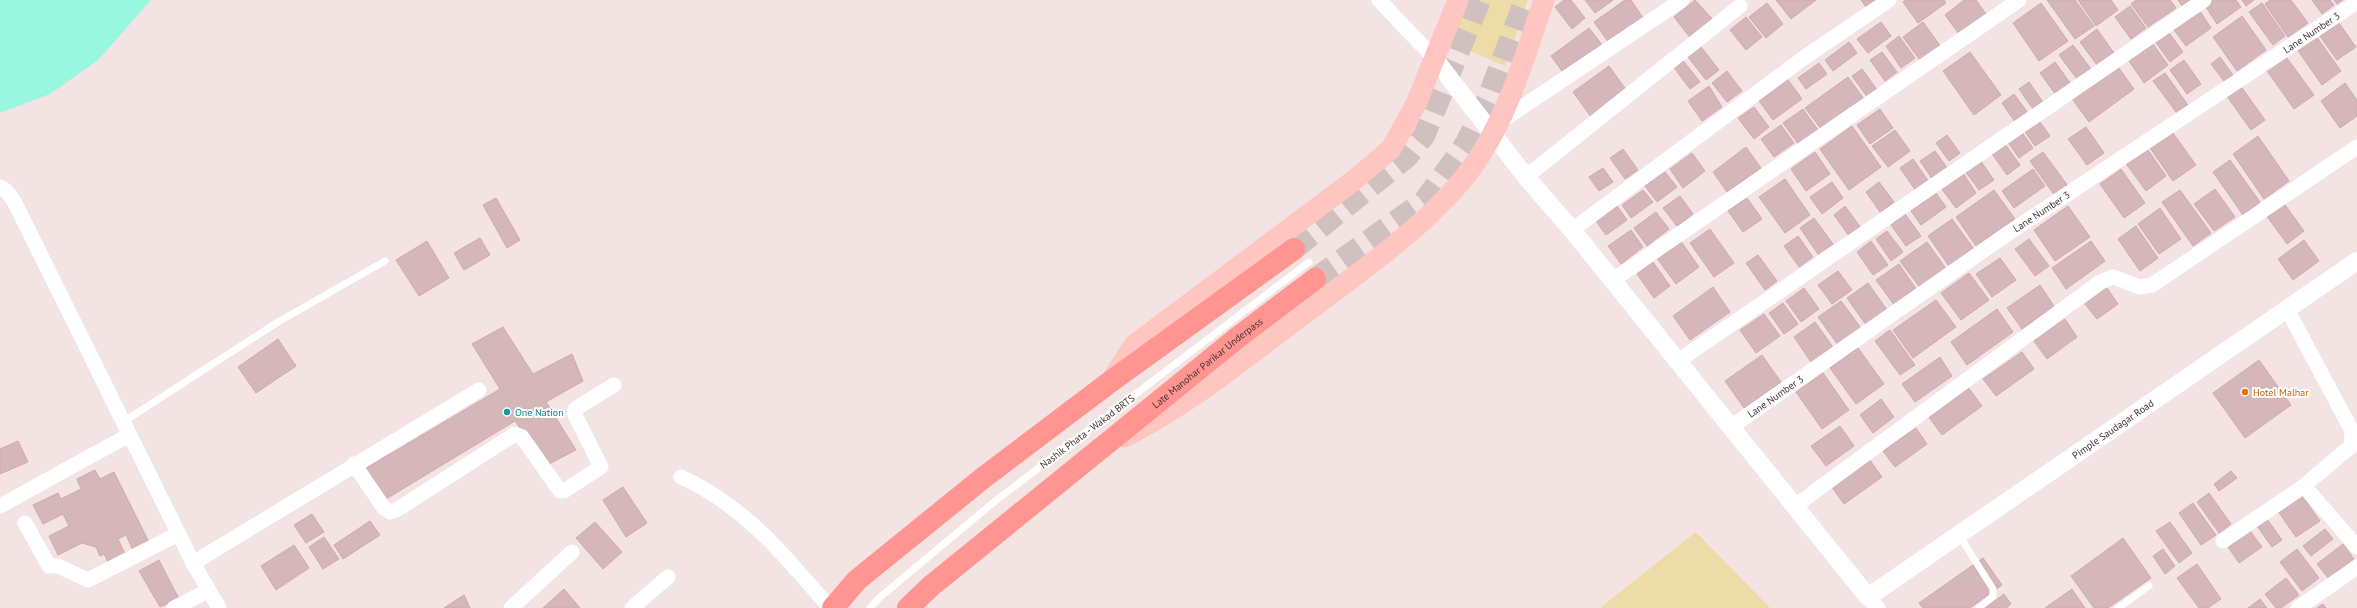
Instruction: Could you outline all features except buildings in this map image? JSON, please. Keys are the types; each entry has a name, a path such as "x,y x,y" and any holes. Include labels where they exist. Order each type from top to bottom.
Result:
{"main road":[{"path":"1110,382 1134,345 1353,181 1391,149 1416,104 1458,0"},
{"path":"1101,448 1142,428 1181,404 1370,263 1444,202 1481,155 1506,108 1544,0"},
{"path":"833,608 863,576 983,478 1110,382 1306,263"},
{"name":"Late Manohar Parikar Underpass","path":"908,608 937,581 1236,338 1306,263"}],"street":[{"path":"1379,0 1434,58 1495,128 1526,177 1613,280 1873,603"},
{"path":"1495,128 1682,0"},
{"path":"1572,230 1804,57 1889,0"},
{"path":"1613,280 2019,0"},
{"path":"1678,360 2204,0"},
{"name":"Lane Number 3","path":"1731,427 2007,234 2357,2"},
{"path":"1526,177 1740,6"},
{"path":"1795,506 2100,282 2113,277 2140,287 2152,285 2357,147"},
{"path":"0,187 7,191 15,203 178,534 208,591 219,608"},
{"name":"Pimple Saudagar Road","path":"1873,603 1959,534 2357,261"},
{"path":"2223,541 2304,486 2351,446 2352,431 2287,309"},
{"path":"354,464 384,508 390,512 398,509 515,434 519,435 560,491 564,491 601,467 574,413 575,410 614,385"},
{"path":"193,563 354,464 480,390"},
{"path":"0,506 126,428"},
{"path":"681,477 704,487 723,499 762,532 796,567 830,608"},
{"path":"2304,486 2357,547"},
{"path":"25,523 49,566 58,566 88,580 178,534"},
{"path":"511,608 572,552"},
{"path":"2298,608 2357,567"},
{"path":"632,608 668,577"},
{"path":"174,608 208,591"}],"lane":[{"path":"126,428 278,322 385,261"},
{"name":"Nashik Phata - Wakad BRTS","path":"870,608 879,598 994,502 1306,263"},
{"path":"1959,534 1993,589 1993,596 1979,608"},
{"path":"2118,608 2149,586"}],"shaded area":[{"path":"0,0 151,0 98,60 50,94 0,113"},
{"path":"1461,0 1528,0 1505,66 1442,39"},
{"path":"1696,532 1770,608 1600,608"}],"tunnel":[{"path":"1294,249 1407,157 1424,136 1480,0"},
{"path":"1315,279 1424,201 1466,143 1488,98 1525,0"}],"place":[{"name":"Hotel Malhar","path":"2245,392"},
{"name":"One Nation","path":"507,412"}]}
